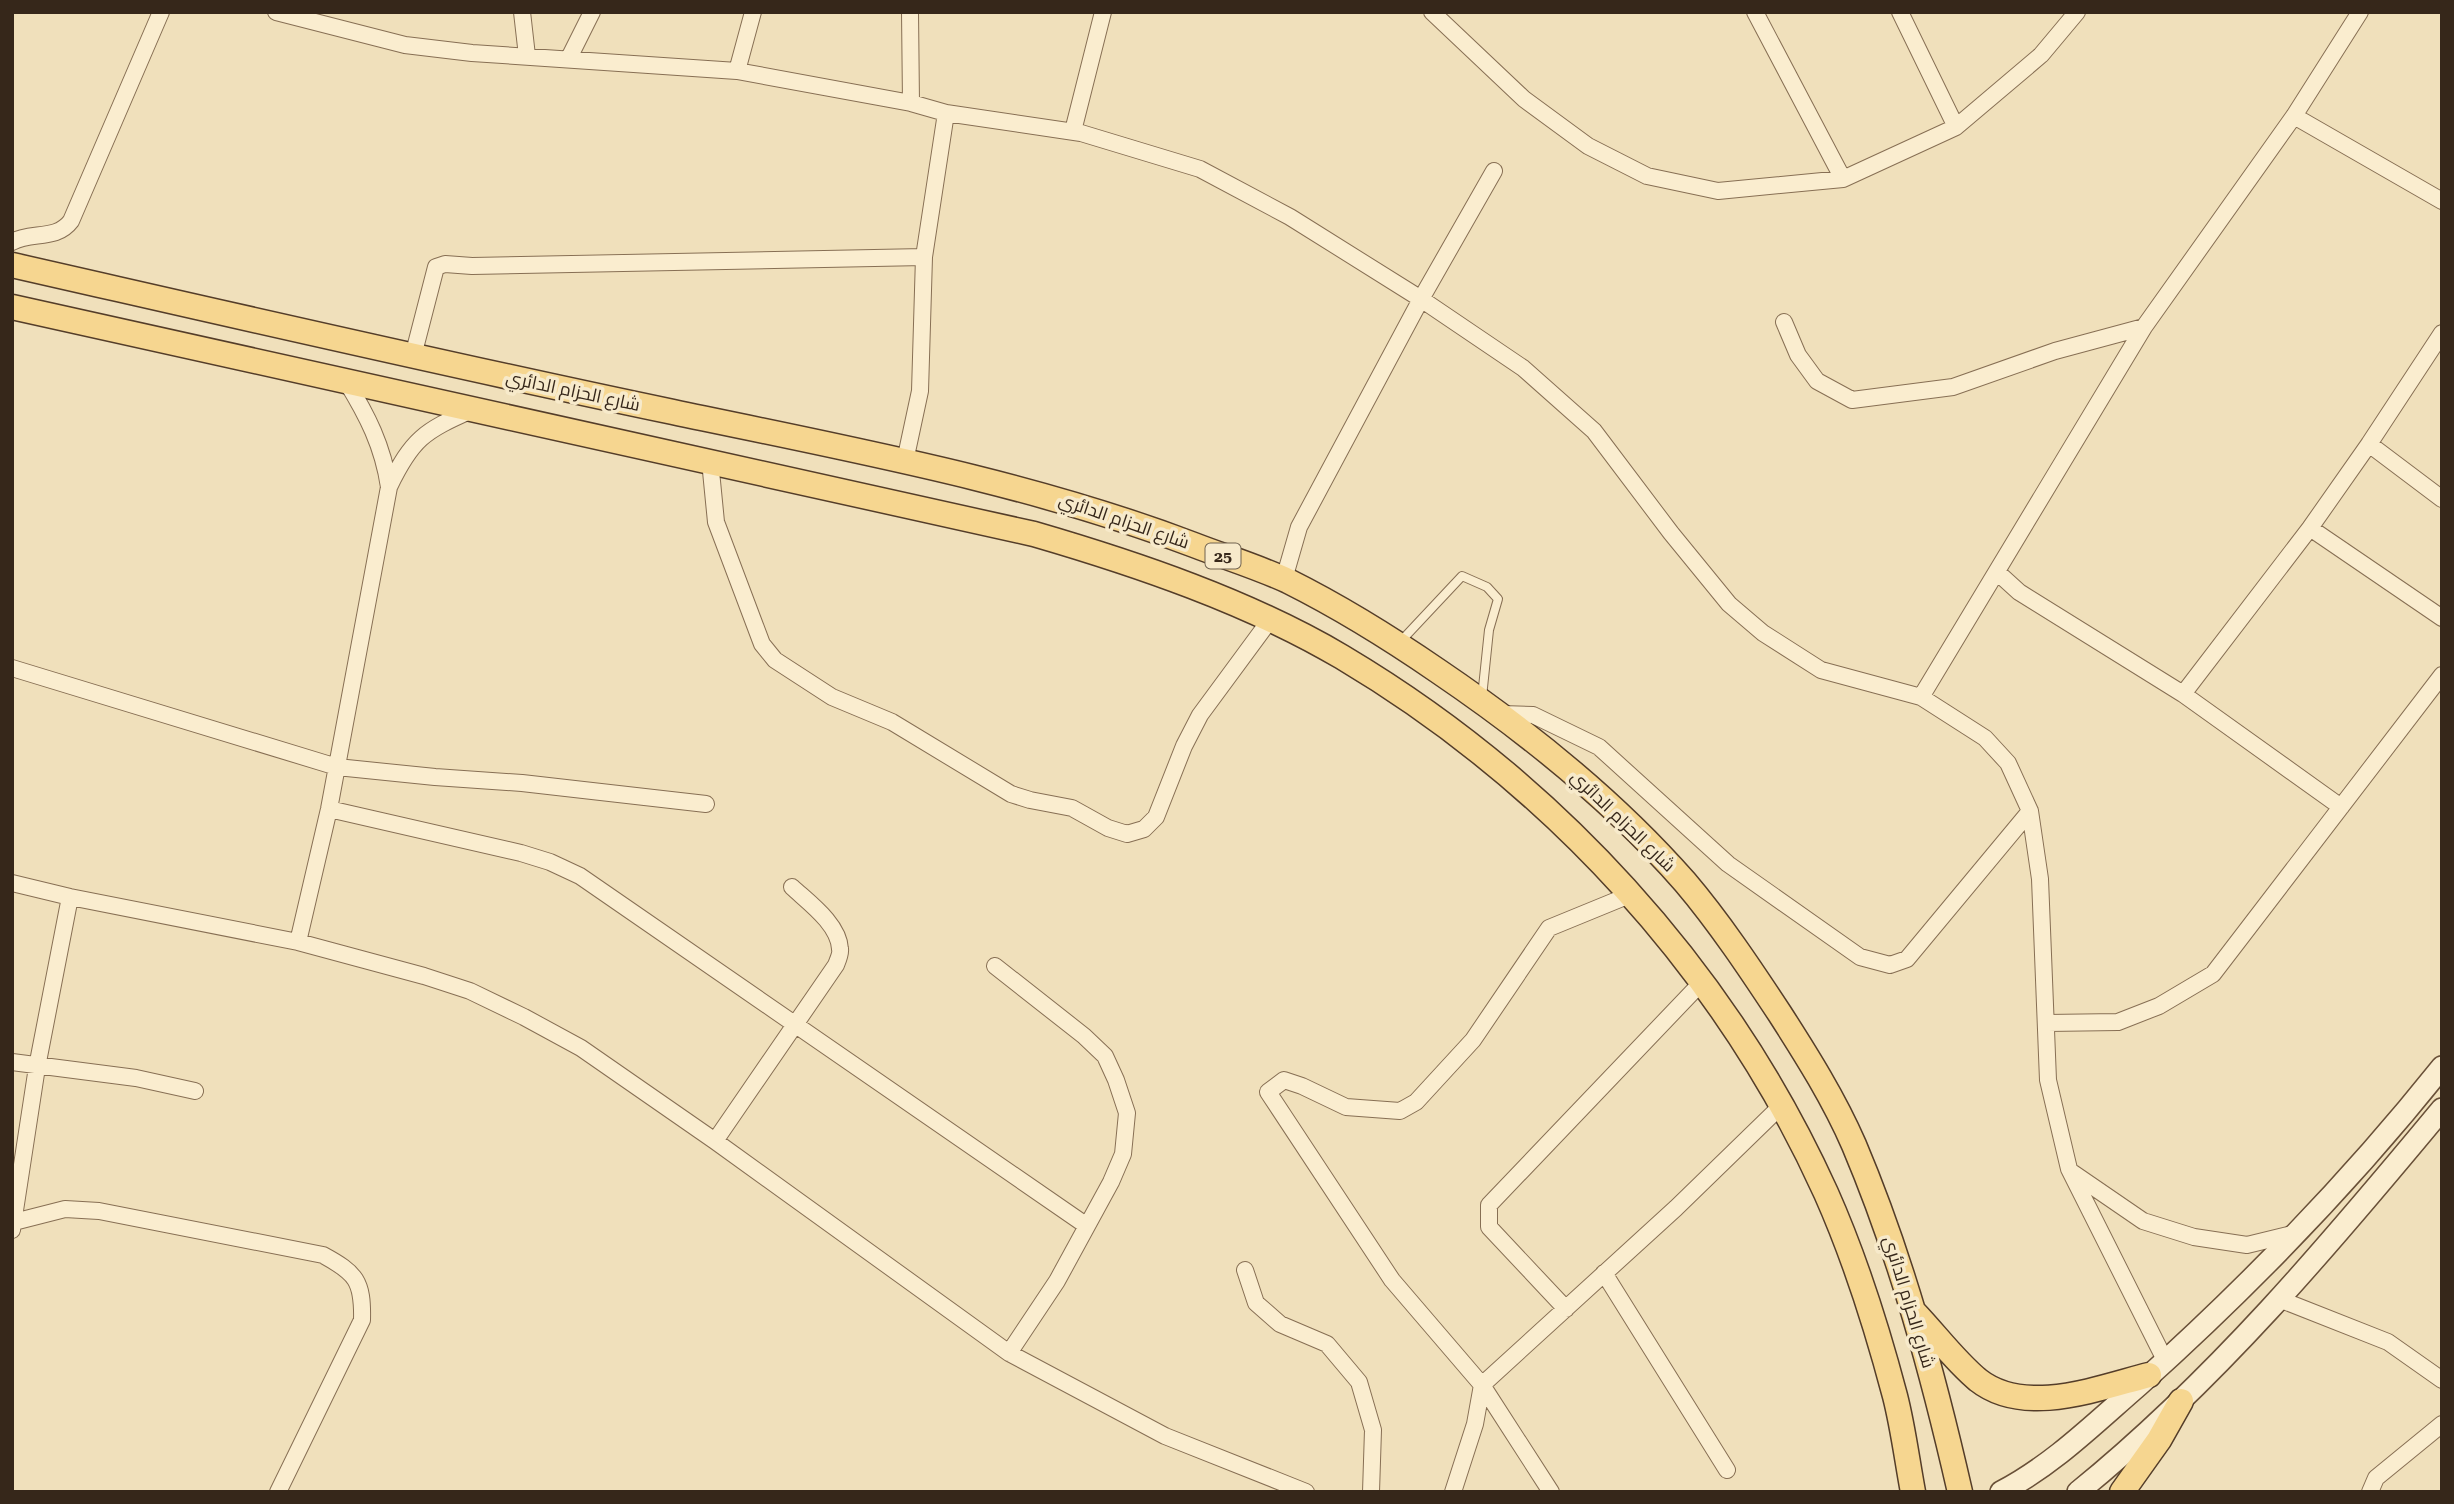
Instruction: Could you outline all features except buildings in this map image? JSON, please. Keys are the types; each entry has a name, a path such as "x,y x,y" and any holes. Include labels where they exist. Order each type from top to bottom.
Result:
{"main road":[{"name":"شارع الحزام الدائري","path":"12,265 413,356 905,461 1066,501 1140,524 1284,579 1399,644 1503,714 1597,792 1686,884 1759,982 1816,1072 1852,1140 1883,1219 1913,1311 1960,1492"},
{"name":"25","path":"12,307 1034,534 1165,576 1270,620 1340,656 1422,709 1500,767 1632,894 1702,982 1782,1105 1827,1195 1858,1277 1896,1398 1913,1492"},
{"path":"2001,1492 2035,1473 2158,1369 2296,1233 2442,1067"},
{"path":"2078,1492 2181,1401 2279,1299 2442,1109"},
{"path":"1913,1311 1979,1380 1997,1391 2018,1397 2043,1398 2078,1393 2158,1369"},
{"path":"2122,1492 2159,1440 2181,1401"}],"street":[{"path":"12,242 52,234 66,228 71,221 160,12"},
{"path":"276,12 405,45 472,53 737,71 911,103 946,113 1073,131 1200,169 1290,217 1421,299 1523,368 1594,431 1729,604 1763,633 1821,670 1921,698 1986,738 2008,763 2031,811 2040,879 2048,1080 2069,1169 2158,1369"},
{"path":"522,12 527,56"},
{"path":"569,58 592,12"},
{"path":"737,71 753,12"},
{"path":"909,12 911,103"},
{"path":"1073,131 1103,12"},
{"path":"1432,12 1524,99 1588,146 1647,176 1718,191 1843,178 1956,127 2040,55 2077,12"},
{"path":"1755,12 1843,178"},
{"path":"1900,12 1956,127"},
{"path":"1921,698 2144,327 2294,116 2360,12"},
{"path":"905,461 920,391 924,257 946,113"},
{"path":"2294,116 2442,201"},
{"path":"1284,579 1299,527 1421,299 1494,171"},
{"path":"413,356 436,267 445,264 924,257"},
{"path":"1784,322 1798,355 1817,381 1852,400 1953,387 2055,351 2144,327"},
{"path":"2183,694 2310,528 2370,444 2442,333"},
{"path":"345,380 374,430 386,465 389,487"},
{"path":"298,942 329,809 389,487 404,459 424,434 474,409"},
{"path":"2370,444 2442,499"},
{"path":"710,461 716,522 762,644 775,660 832,697 892,722 1011,794 1072,808 1108,828 1127,834 1144,829 1156,817 1184,746 1200,715 1270,620"},
{"path":"2310,528 2442,618"},
{"path":"1997,572 2019,592 2183,694 2341,807"},
{"path":"12,668 337,767 522,783 706,804"},
{"path":"2047,1023 2118,1022 2159,1006 2213,974 2442,675"},
{"path":"1503,714 1533,715 1599,747 1728,864 1860,957 1890,965 1907,959 2031,811"},
{"path":"329,809 521,853 550,862 580,876 1087,1226"},
{"path":"12,883 70,898 298,942 424,975 470,991 581,1048 1009,1353 1165,1436 1306,1492"},
{"path":"715,1141 836,965 841,949 826,920 792,887"},
{"path":"1551,1492 1482,1385 1392,1280 1268,1093 1284,1080 1346,1107 1400,1111 1416,1102 1473,1040 1549,928 1632,894"},
{"path":"70,898 37,1067 13,1226 65,1209 99,1211 323,1255 345,1267 356,1277 362,1297 362,1320 278,1492"},
{"path":"995,966 1084,1035 1105,1056 1127,1113 1123,1154 1111,1182 1057,1280 1009,1353"},
{"path":"1566,1309 1489,1227 1489,1205 1702,982"},
{"path":"12,1062 136,1078 195,1091"},
{"path":"1453,1492 1475,1424 1482,1385 1782,1105"},
{"path":"2069,1169 2143,1221 2194,1237 2247,1245 2296,1233"},
{"path":"1245,1270 1256,1303 1280,1324 1327,1344 1359,1382 1373,1430 1371,1492"},
{"path":"1604,1273 1727,1470"},
{"path":"2279,1299 2388,1342 2442,1380"},
{"path":"2370,1492 2376,1478 2442,1424"}],"lane":[{"path":"1399,644 1462,576 1488,587 1498,599 1489,630 1481,700"}]}
